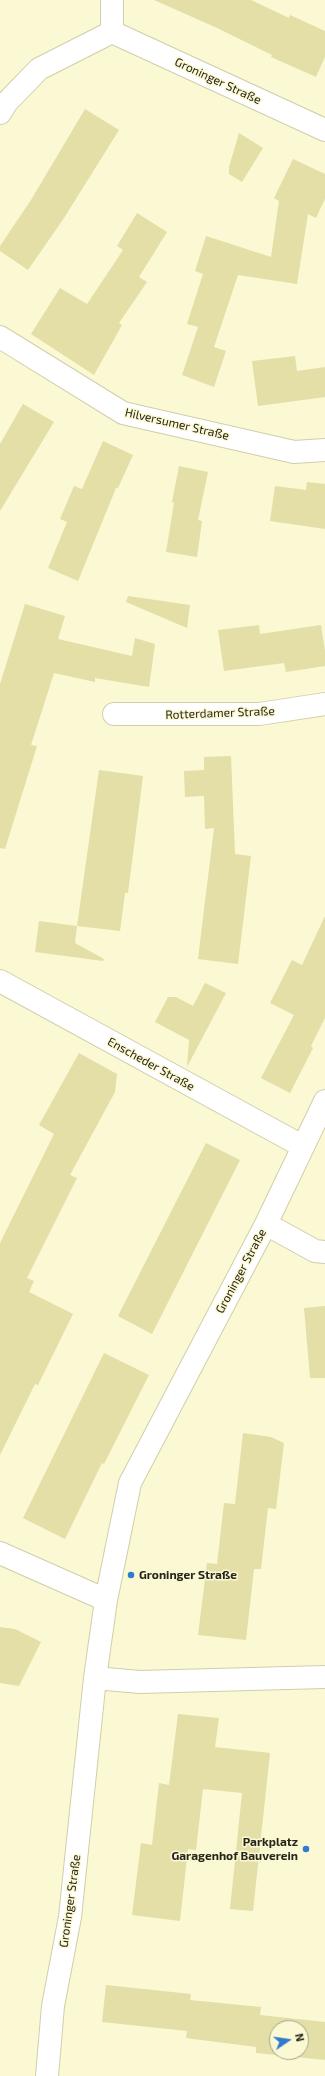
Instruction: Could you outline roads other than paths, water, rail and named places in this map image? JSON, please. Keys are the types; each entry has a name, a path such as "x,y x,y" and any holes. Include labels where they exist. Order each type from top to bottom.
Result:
{"street":[{"path":"0,113 7,102 39,69 112,32 112,0"},
{"name":"Groninger Straße","path":"112,32 325,130"},
{"name":"Hilversumer Straße","path":"0,337 123,413 294,452 325,450"},
{"name":"Rotterdamer Straße","path":"114,714 259,714 325,704"},
{"name":"Enscheder Straße","path":"0,981 302,1146"},
{"name":"Groninger Straße","path":"47,2076 53,2006 70,1917 95,1678 106,1600 130,1483 266,1224 325,1100"},
{"name":"Groninger Straße","path":"266,1224 315,1250 325,1252"},
{"path":"0,1553 106,1600"},
{"path":"95,1678 140,1682 325,1677"}],"place":[{"name":"Groninger Straße","path":"131,1575"},
{"name":"Parkplatz Garagenhof Bauverein","path":"306,1849"}]}
